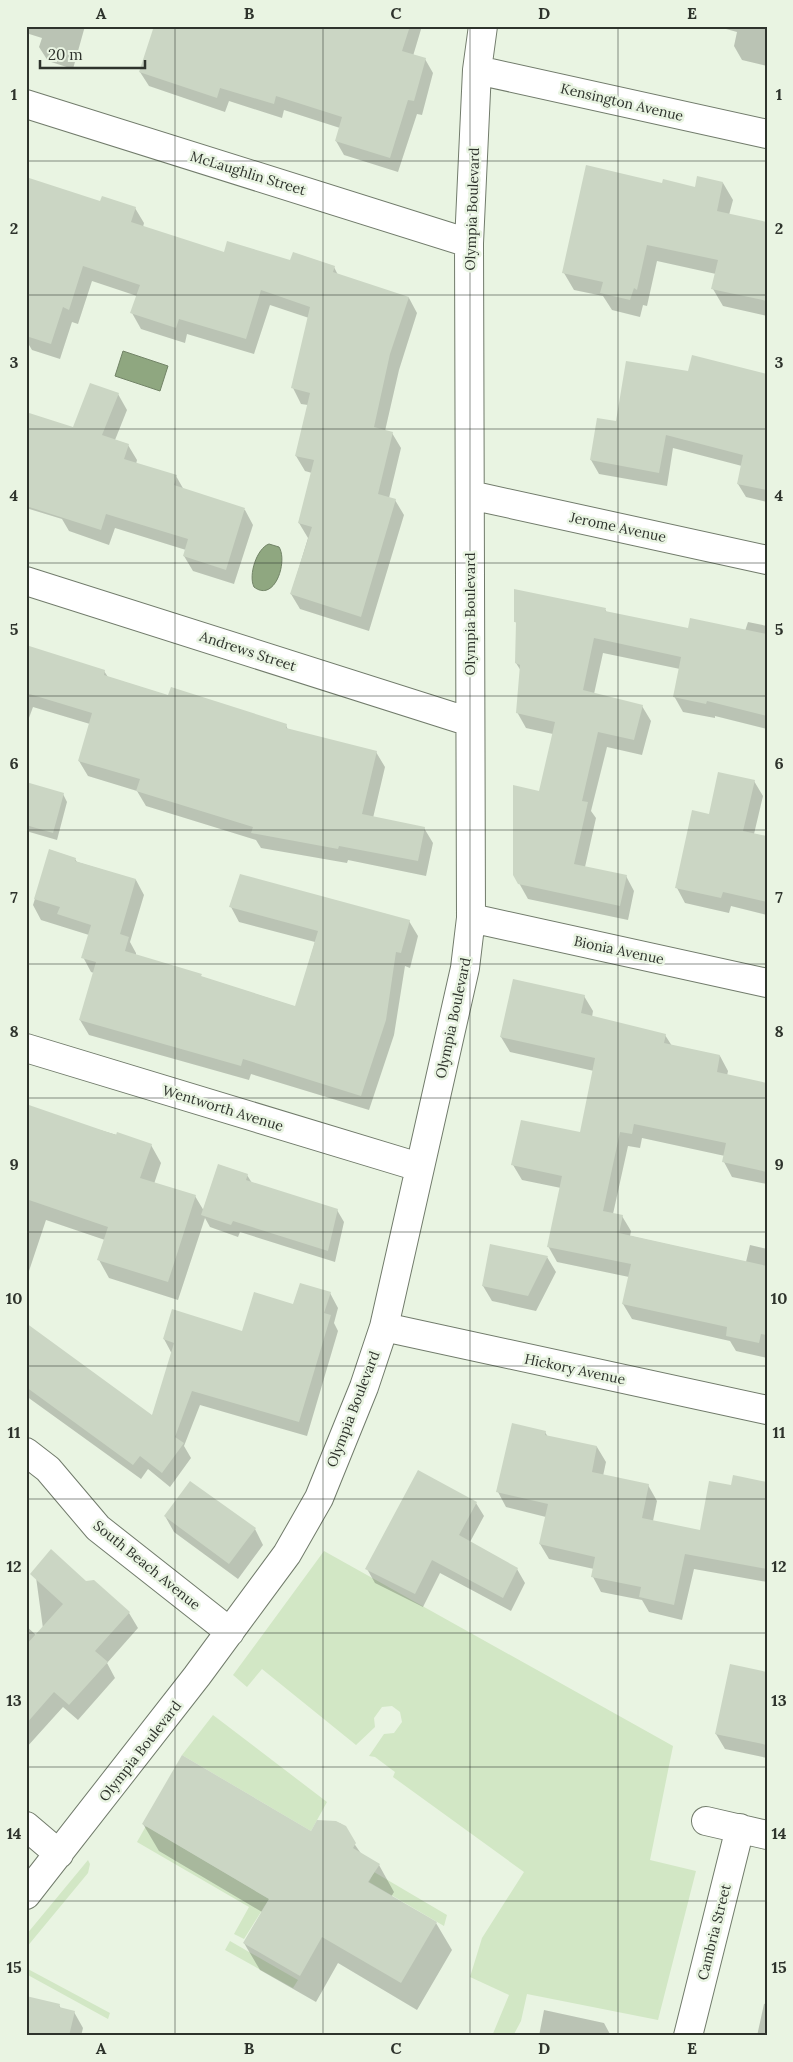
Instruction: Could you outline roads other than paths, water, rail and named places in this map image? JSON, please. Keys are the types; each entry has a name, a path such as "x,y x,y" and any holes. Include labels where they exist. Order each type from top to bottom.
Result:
{"street":[{"name":"Olympia Boulevard","path":"26,1895 230,1632 287,1554 319,1498 364,1387 384,1327 465,968 471,918 469,243 477,70 483,26"},
{"name":"Kensington Avenue","path":"477,70 767,134"},
{"name":"McLaughlin Street","path":"26,104 469,243"},
{"name":"Jerome Avenue","path":"470,495 767,560"},
{"name":"Andrews Street","path":"26,580 470,722"},
{"name":"Bionia Avenue","path":"471,918 767,982"},
{"name":"Wentworth Avenue","path":"26,1048 420,1167"},
{"name":"Hickory Avenue","path":"384,1327 767,1410"},
{"name":"South Beach Avenue","path":"26,1452 48,1469 98,1528 230,1632"},
{"path":"706,1821 767,1835"},
{"path":"26,1826 59,1854"},
{"name":"Cambria Street","path":"688,2036 740,1828"}]}
